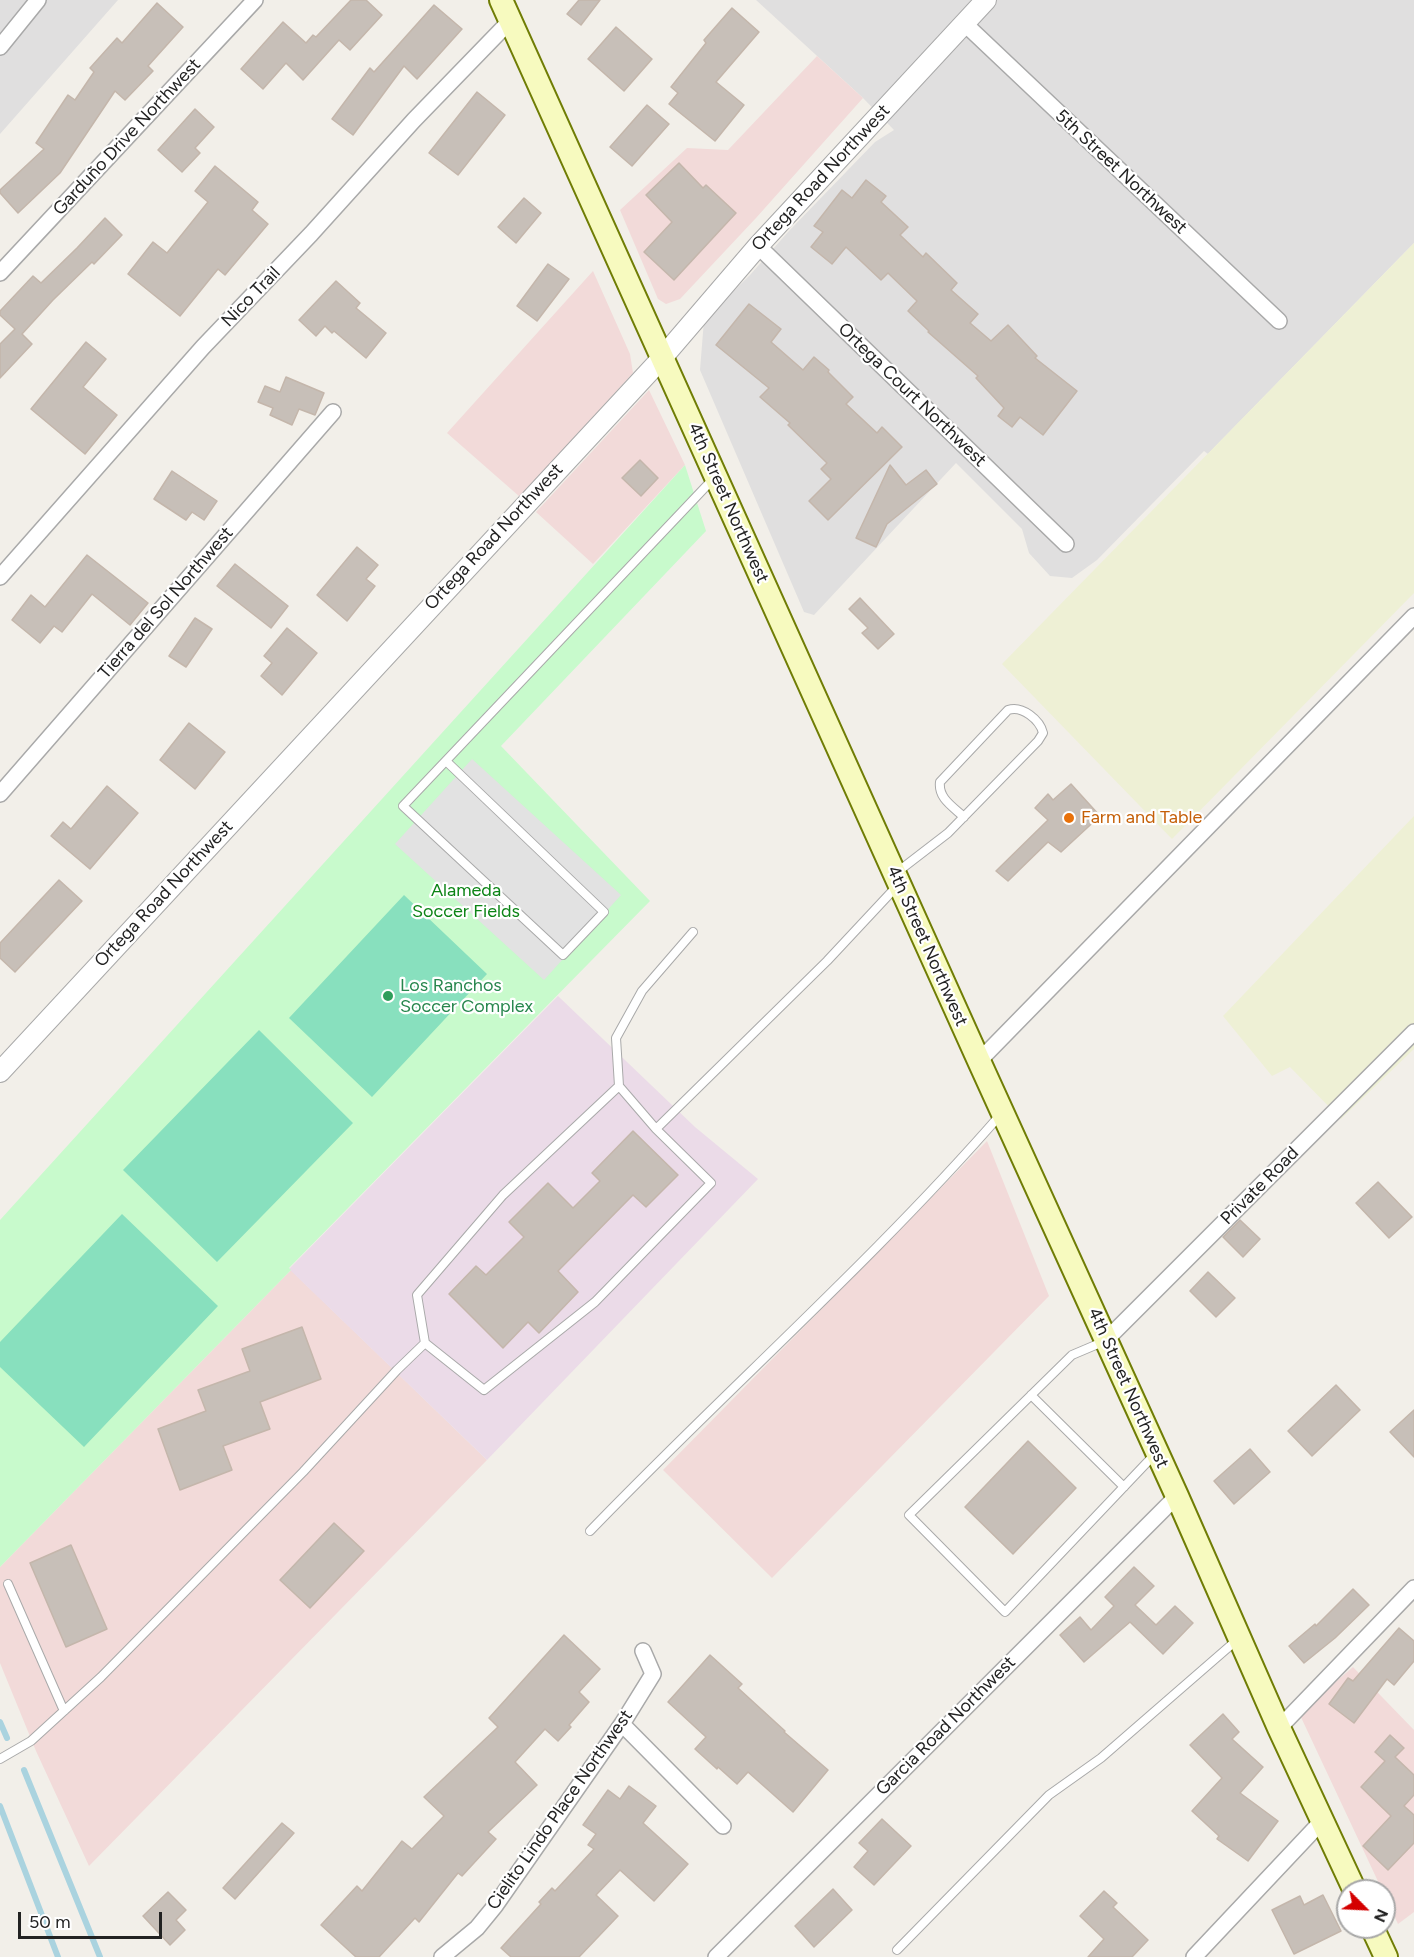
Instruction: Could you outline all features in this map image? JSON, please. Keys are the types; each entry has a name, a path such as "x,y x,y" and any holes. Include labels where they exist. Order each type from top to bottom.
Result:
{"main road":[{"name":"4th Street Northwest","path":"501,0 1177,1496 1279,1728 1350,1879"},
{"path":"1378,1939 1386,1957"}],"street":[{"path":"0,47 38,0"},
{"name":"Garduño Drive Northwest","path":"0,273 255,0"},
{"name":"Ortega Road Northwest","path":"0,1072 662,358 758,246 986,0"},
{"name":"Nico Trail","path":"0,578 203,347 311,234 414,120 509,22"},
{"name":"5th Street Northwest","path":"964,23 1279,321"},
{"name":"Ortega Court Northwest","path":"758,246 1066,543"},
{"name":"Tierra del Sol Northwest","path":"0,794 333,412"},
{"path":"979,1061 1414,616"},
{"name":"Private Road","path":"1106,1340 1414,1032"},
{"name":"Garcia Road Northwest","path":"716,1957 1177,1496"},
{"path":"1279,1728 1414,1588"},
{"name":"Cielito Lindo Place Northwest","path":"442,1957 477,1928 495,1906 622,1724 653,1674 643,1652"},
{"path":"622,1724 723,1826"},
{"path":"1194,1957 1323,1820"}],"lane":[{"path":"446,761 604,912 563,955 403,806 716,476"},
{"path":"656,1129 827,961 897,879 948,833 964,817 1038,741 1043,734 1041,727 1022,709 1008,710 940,782 939,790 942,797 964,817"},
{"path":"619,1086 503,1195 417,1295 425,1343 484,1390 595,1302 711,1183 656,1129 619,1086 616,1038 642,991 693,932"},
{"path":"590,1531 963,1159 1002,1113"},
{"path":"1106,1340 1072,1355 909,1515 1005,1612 1156,1452"},
{"path":"0,1759 32,1741 110,1669 303,1472 425,1343"},
{"path":"1031,1395 1124,1486"},
{"path":"8,1584 64,1712"},
{"path":"897,1950 1049,1795 1101,1758 1239,1638"}],"shaded area":[{"path":"0,0 118,0 0,134"},
{"path":"756,0 1414,0 1414,243 1208,454 1204,451 1097,560 1072,578 1050,576 1029,553 1022,529 956,463 814,615 804,612 700,370 704,320 750,275 875,142 894,130 863,98"},
{"path":"817,56 863,98 680,299 666,304 658,299 620,210 687,148 728,150"},
{"path":"593,271 630,354 633,373 520,497 447,433"},
{"path":"649,390 685,465 593,564 536,512"},
{"path":"472,759 621,895 544,980 395,844"},
{"path":"558,996 695,1127 758,1179 487,1460 289,1269"},
{"path":"987,1141 1049,1296 772,1578 663,1470"},
{"path":"291,1270 487,1460 89,1866 36,1751 0,1663 0,1567"},
{"path":"1353,1667 1414,1730 1414,1912 1398,1924 1396,1920 1396,1879 1377,1879 1299,1713"}],"green space":[{"path":"1414,243 1414,593 1172,839 1002,664"},
{"name":"Alameda Soccer Fields","path":"685,465 706,531 501,746 650,901 289,1268 291,1270 0,1567 0,1220"},
{"path":"1414,816 1414,1049 1341,1119 1290,1067 1272,1076 1223,1016"},
{"name":"Los Ranchos Soccer Complex","path":"404,895 487,974 372,1097 289,1018"},
{"path":"259,1030 353,1123 217,1262 123,1170"},
{"path":"122,1214 218,1306 84,1447 0,1367 0,1342"}],"building":[{"path":"351,0 366,0 382,15 350,50 339,40 303,80 286,63 263,89 241,69 283,22 306,43 313,35 316,37"},
{"path":"579,0 600,0 581,25 567,14"},
{"path":"157,3 183,27 148,66 153,71 125,100 115,91 60,173 18,213 0,193 0,190 44,149 36,143 68,95 75,100 94,72 90,68 117,38 122,43"},
{"path":"434,5 462,29 417,79 404,66 353,135 332,119 370,68 374,72"},
{"path":"732,8 759,32 716,82 744,105 715,141 669,104 678,93 671,87 706,43 704,40"},
{"path":"616,27 652,59 624,91 588,59"},
{"path":"477,92 505,115 458,175 429,153"},
{"path":"647,105 669,124 632,166 610,147"},
{"path":"195,109 214,127 195,148 200,153 182,172 158,150"},
{"path":"679,163 703,188 706,185 736,213 674,280 644,252 672,222 646,195"},
{"path":"215,166 258,202 252,210 268,224 225,275 218,269 180,316 128,274 153,242 167,253 208,202 195,191"},
{"path":"866,180 886,196 881,202 908,227 900,235 923,257 926,253 957,283 951,290 978,314 970,323 991,341 1008,325 1037,356 1035,358 1077,391 1043,435 1020,417 1012,427 998,416 1004,408 976,378 978,376 908,311 917,301 888,273 881,280 846,247 832,264 811,247 823,232 814,226 842,190 852,198"},
{"path":"524,198 541,213 516,243 498,227"},
{"path":"105,218 122,235 94,264 92,262 53,300 22,334 32,344 0,378 0,344 15,329 0,315 0,311 33,276 41,283"},
{"path":"548,264 569,279 537,321 517,306"},
{"path":"336,281 360,303 356,308 386,333 366,358 334,331 332,333 325,326 316,336 299,320"},
{"path":"749,304 781,329 771,342 803,370 814,357 853,397 846,404 877,433 882,427 902,447 828,520 809,501 831,479 821,469 827,463 788,425 790,423 760,397 769,388 716,345"},
{"path":"86,342 106,359 83,387 117,415 85,454 31,409"},
{"path":"286,377 324,393 315,415 299,409 292,425 270,415 273,408 258,402 265,386 280,392"},
{"path":"640,460 658,478 641,496 622,478"},
{"path":"890,465 906,485 926,470 937,484 887,524 876,547 856,538"},
{"path":"172,471 217,501 204,520 192,512 186,520 154,499"},
{"path":"357,547 378,565 366,579 375,586 347,621 317,595"},
{"path":"87,555 148,603 130,625 92,594 62,632 54,626 40,643 12,620 31,595 45,607"},
{"path":"235,564 288,606 271,628 217,586"},
{"path":"860,598 894,634 878,649 862,633 868,628 849,609"},
{"path":"195,618 212,629 186,667 169,656"},
{"path":"287,628 317,653 282,695 261,676 272,663 264,656"},
{"path":"189,723 225,752 195,789 160,760"},
{"path":"1071,784 1100,816 1061,852 1048,842 1008,881 996,871 1048,820 1035,808 1048,794 1053,800"},
{"path":"107,786 138,813 90,869 51,836 63,822 71,829"},
{"path":"59,880 82,901 15,972 0,958 0,943"},
{"path":"633,1131 678,1175 646,1207 633,1195 558,1271 578,1292 539,1333 528,1322 503,1348 449,1294 476,1266 486,1275 524,1237 509,1222 548,1183 573,1208 600,1181 592,1173"},
{"path":"1378,1182 1412,1217 1389,1238 1356,1203"},
{"path":"1240,1220 1260,1239 1243,1257 1223,1237"},
{"path":"1208,1272 1235,1298 1216,1317 1190,1291"},
{"path":"302,1327 321,1379 260,1402 270,1429 223,1446 232,1470 180,1490 158,1429 206,1411 198,1390 250,1371 242,1349"},
{"path":"1336,1385 1360,1410 1312,1456 1288,1431"},
{"path":"1414,1410 1414,1457 1390,1432"},
{"path":"1028,1441 1076,1488 1013,1554 965,1507"},
{"path":"1250,1449 1270,1472 1234,1504 1214,1481"},
{"path":"334,1523 364,1551 310,1608 280,1580"},
{"path":"71,1545 107,1629 66,1647 30,1563"},
{"path":"1134,1567 1154,1586 1135,1605 1156,1625 1175,1606 1193,1623 1163,1654 1130,1622 1084,1662 1060,1635 1080,1617 1091,1630 1114,1606 1105,1597"},
{"path":"1353,1589 1369,1605 1335,1638 1304,1663 1289,1646 1315,1624 1316,1626"},
{"path":"1399,1628 1414,1641 1414,1661 1394,1685 1387,1679 1354,1723 1329,1704 1348,1678 1353,1681"},
{"path":"564,1635 600,1669 579,1692 589,1702 569,1725 571,1727 558,1741 545,1729 515,1762 537,1785 488,1832 496,1839 462,1876 458,1873 419,1922 415,1918 379,1957 356,1957 321,1925 357,1886 362,1891 402,1841 412,1849 444,1816 424,1797 498,1727 489,1718"},
{"path":"710,1655 742,1684 738,1688 828,1770 793,1812 748,1772 737,1784 718,1767 717,1769 695,1749 706,1737 668,1702"},
{"path":"1223,1714 1239,1732 1232,1739 1263,1767 1240,1793 1278,1821 1248,1861 1217,1839 1219,1836 1192,1811 1222,1778 1190,1745"},
{"path":"1390,1735 1404,1748 1395,1757 1414,1775 1414,1795 1404,1806 1414,1815 1414,1843 1388,1870 1363,1846 1391,1816 1361,1787 1385,1761 1375,1752"},
{"path":"629,1786 656,1806 643,1823 688,1864 654,1901 620,1870 596,1895 618,1916 579,1957 511,1957 501,1948 541,1904 539,1902 552,1888 555,1891 594,1849 588,1845 596,1834 583,1825 608,1790 620,1799"},
{"path":"882,1819 911,1846 874,1885 854,1867 868,1851 859,1843"},
{"path":"282,1823 294,1833 235,1899 223,1888"},
{"path":"833,1889 852,1910 814,1947 795,1926"},
{"path":"1104,1891 1117,1903 1113,1907 1148,1940 1132,1957 1088,1957 1104,1939 1080,1916"},
{"path":"168,1892 186,1910 176,1920 185,1930 170,1945 143,1916"},
{"path":"1323,1895 1336,1921 1336,1933 1294,1954 1272,1910 1300,1896 1304,1905"}],"waterway":[{"path":"0,1722 7,1738"},
{"path":"24,1770 100,1957"},
{"path":"0,1806 58,1957"}],"place":[{"name":"Farm and Table","path":"1069,818"},
{"name":"Los Ranchos Soccer Complex","path":"388,996"}]}
